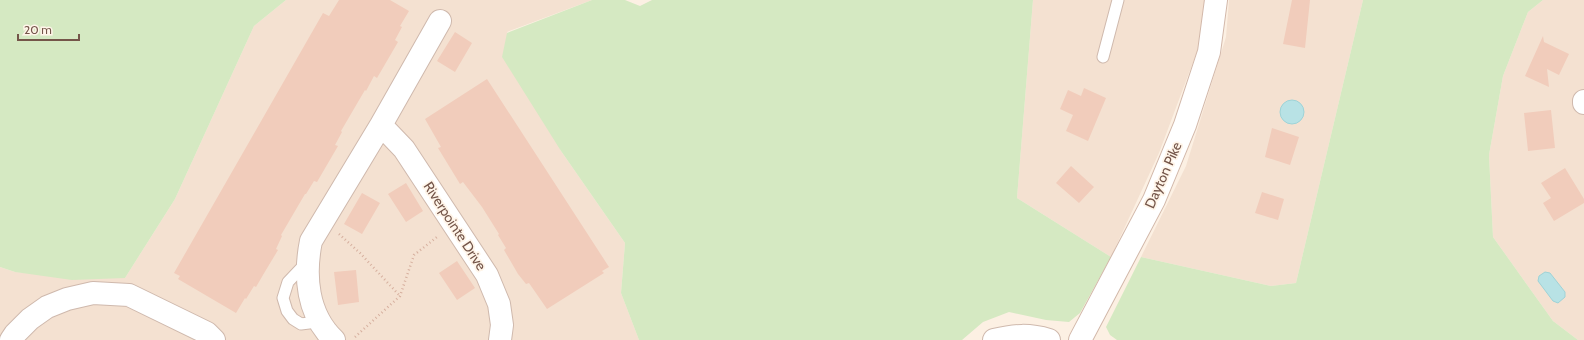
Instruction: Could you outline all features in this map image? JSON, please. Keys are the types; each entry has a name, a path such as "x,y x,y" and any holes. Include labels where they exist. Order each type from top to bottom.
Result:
{"street":[{"name":"Dayton Pike","path":"1080,340 1154,200 1185,125 1209,52 1216,0"},
{"path":"334,340 318,320 309,294 308,262 312,241 381,125 440,21"},
{"name":"Riverpointe Drive","path":"381,125 404,149 481,265 495,291 499,304 502,325 500,340"},
{"path":"11,340 30,319 47,306 67,299 93,293 129,295 207,333 214,340"},
{"path":"994,340 1013,336 1034,336 1049,340"}],"lane":[{"path":"1103,58 1118,0"}],"path":[{"path":"324,220 360,253 400,296"},
{"path":"352,340 400,296 414,255 454,224"}],"shaded area":[{"path":"286,0 592,0 507,32 561,151 625,243 621,293 639,340 0,340 0,267 15,272 125,278 175,199 254,26"},
{"path":"1033,0 1205,0 1198,49 1159,153 1111,257 1017,198"},
{"path":"1229,0 1363,0 1296,283 1271,286 1141,257 1186,166 1226,37"},
{"path":"1543,0 1584,0 1584,340 1578,340 1553,321 1493,237 1489,155 1503,76 1528,12"}],"green space":[{"path":"0,0 286,0 254,26 175,199 125,278 72,280 15,272 0,267"},
{"path":"592,0 625,0 640,6 652,0 1033,0 1017,198 1111,257 1080,313 1069,322 1046,320 1009,312 983,322 962,340 639,340 621,293 625,243 561,151 502,57 507,33"},
{"path":"1363,0 1543,0 1528,12 1503,76 1489,155 1493,237 1553,321 1578,340 1117,340 1110,335 1106,327 1141,257 1271,286 1296,283"}],"water":[{"path":"1292,100 1300,104 1304,112 1300,120 1292,124 1284,120 1280,112 1284,104"},
{"path":"1545,272 1550,273 1565,292 1565,297 1558,303 1553,301 1538,281 1539,276"}],"building":[{"path":"339,0 390,0 409,11 400,26 402,27 395,40 398,42 377,78 374,76 366,91 365,90 341,131 342,132 335,145 338,146 317,182 314,181 305,194 281,235 282,236 276,249 278,250 256,287 254,286 236,313 178,279 180,276 174,273 323,13 329,16"},
{"path":"1292,0 1310,0 1305,48 1283,44"},
{"path":"455,32 472,43 455,72 437,61"},
{"path":"1543,36 1544,42 1569,54 1559,75 1547,69 1549,87 1525,76"},
{"path":"487,79 609,267 602,271 604,273 547,309 529,283 526,284 518,274 504,250 506,248 498,235 499,234 482,207 463,182 460,184 438,148 441,147 425,119"},
{"path":"1084,88 1106,98 1088,141 1066,131 1073,115 1060,109 1068,90 1081,96"},
{"path":"1551,110 1555,148 1528,151 1524,113"},
{"path":"1272,128 1299,137 1290,165 1265,157"},
{"path":"1071,166 1094,187 1079,203 1056,183"},
{"path":"1565,168 1584,199 1584,203 1554,221 1543,203 1551,198 1541,183"},
{"path":"406,183 423,211 406,222 388,194"},
{"path":"1262,192 1284,199 1278,220 1255,213"},
{"path":"362,193 380,203 362,234 344,224"},
{"path":"457,261 475,288 457,300 439,273"},
{"path":"356,270 359,302 338,305 334,272"}]}
